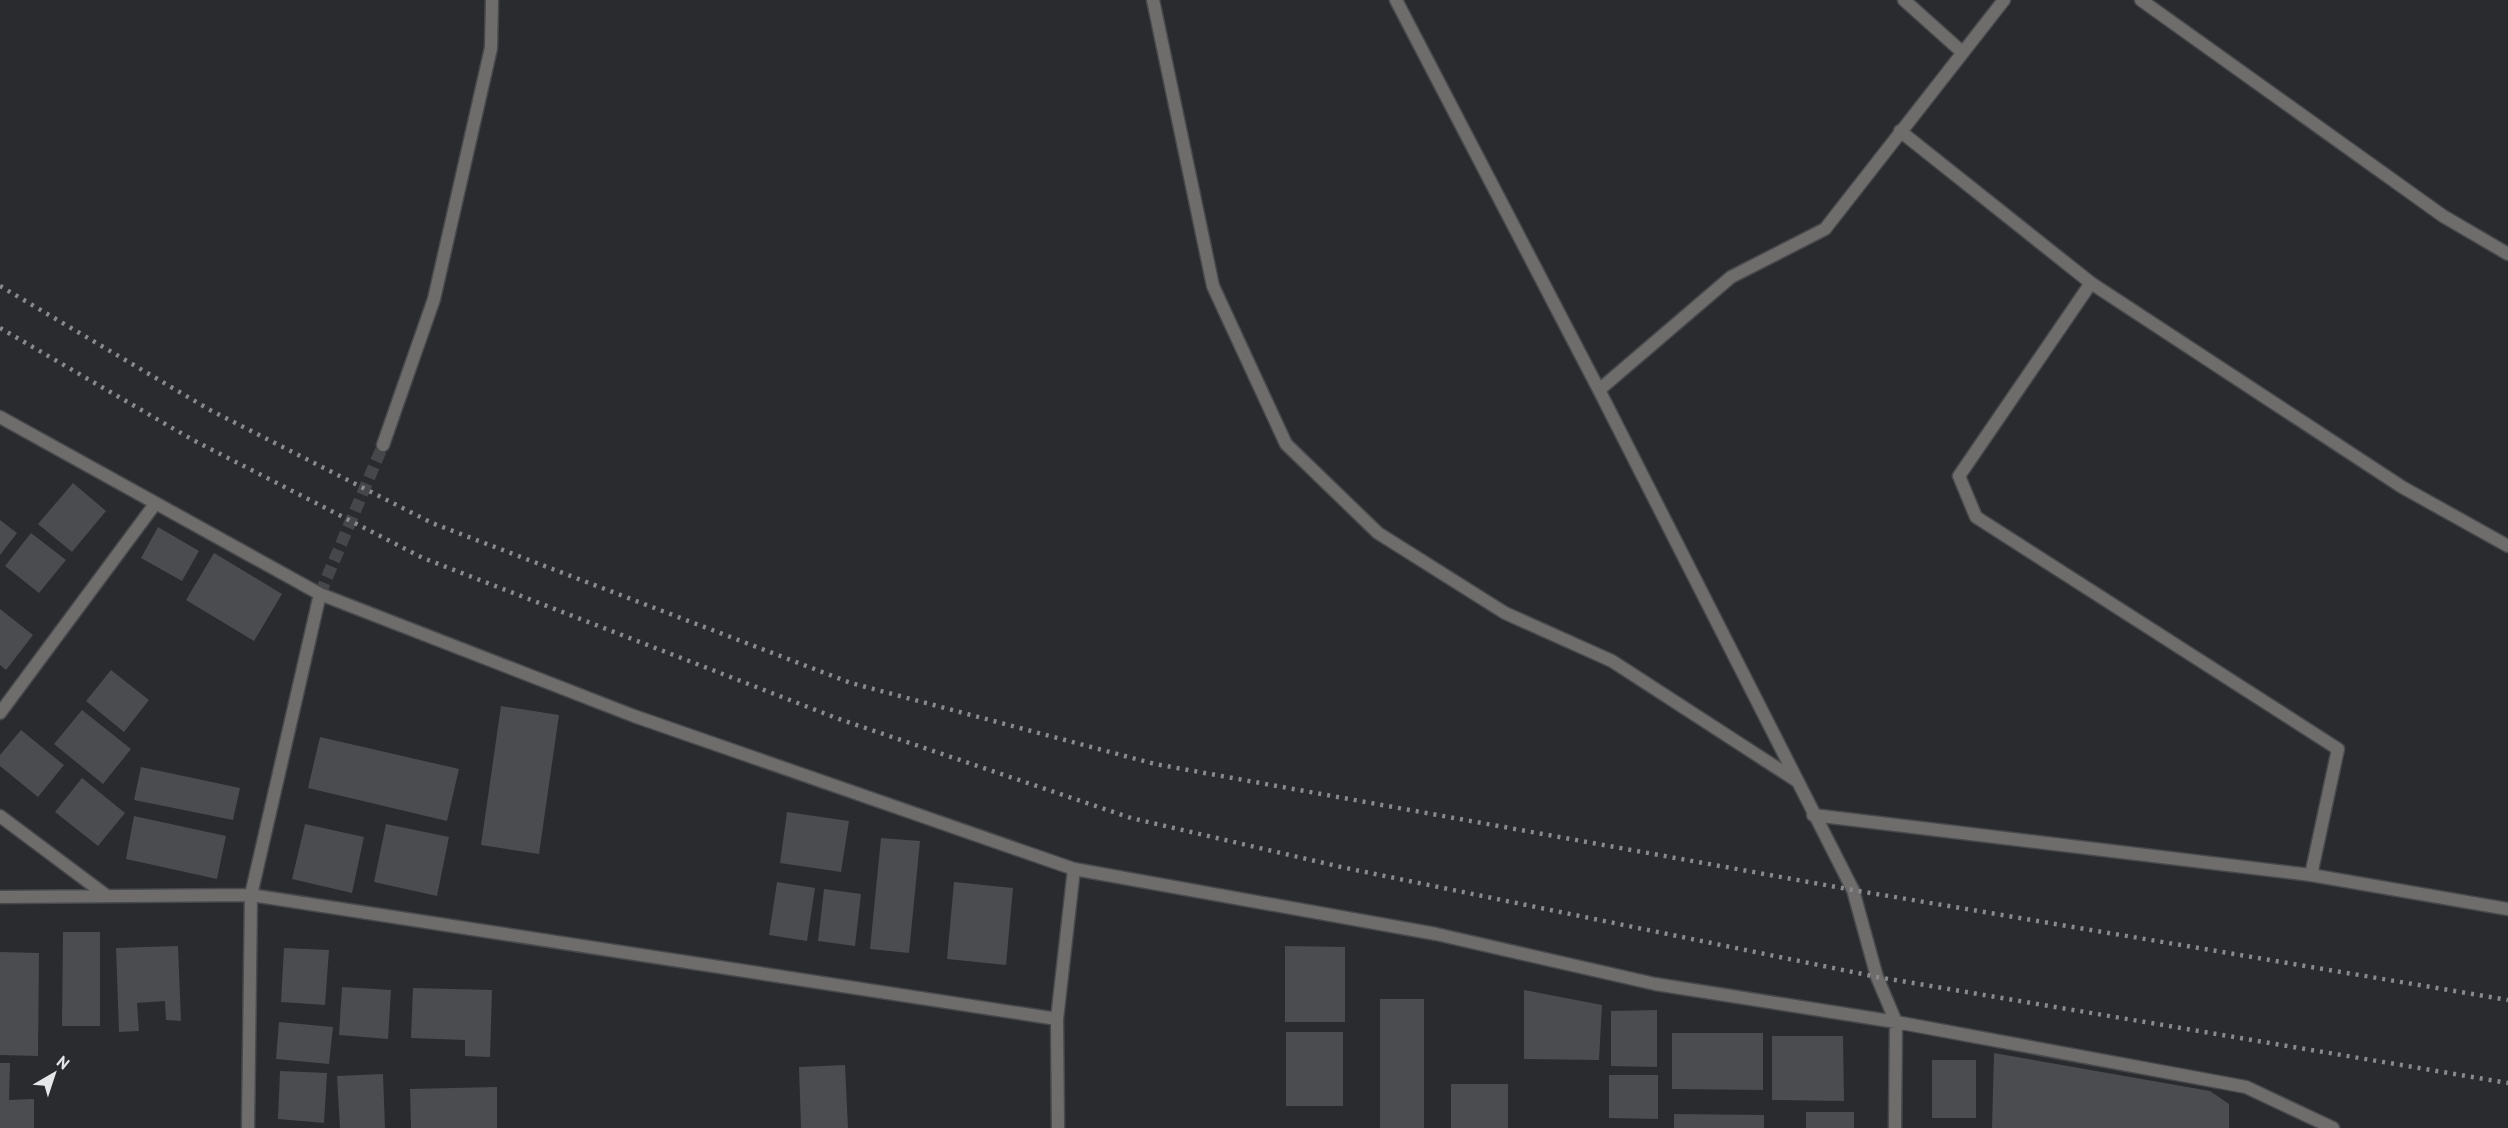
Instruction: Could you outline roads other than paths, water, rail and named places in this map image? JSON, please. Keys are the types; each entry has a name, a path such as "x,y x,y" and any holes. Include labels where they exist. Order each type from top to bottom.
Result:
{"street":[{"path":"383,445 434,299 491,48 492,0"},
{"path":"1153,0 1213,286 1286,444 1378,533 1505,613 1612,661 1799,782"},
{"path":"1396,0 1599,390 1853,890 1877,977 1896,1022 1895,1128"},
{"path":"1904,0 1962,52"},
{"path":"1599,390 1731,277 1825,229 2004,0"},
{"path":"2140,0 2443,216 2508,254"},
{"path":"1900,131 2091,283 2402,487 2508,546"},
{"path":"2091,283 1959,476 1976,517 2338,748 2311,875"},
{"path":"0,417 320,594 634,716 1074,869 1436,934 1654,984 1896,1022 2247,1087 2333,1128"},
{"path":"0,713 155,504"},
{"path":"248,1128 251,895 320,594"},
{"path":"1814,815 2311,875 2508,909"},
{"path":"0,816 107,896"},
{"path":"1058,1128 1057,1019 1074,869"},
{"path":"0,897 251,895 1057,1019"}],"tunnel":[{"path":"320,594 383,445"}],"railway":[{"path":"0,286 210,410 432,523 851,683 1155,764 1853,890 2508,1000"},
{"path":"0,328 193,440 423,558 839,719 1131,818 1341,867 1877,977 2508,1083"}]}
